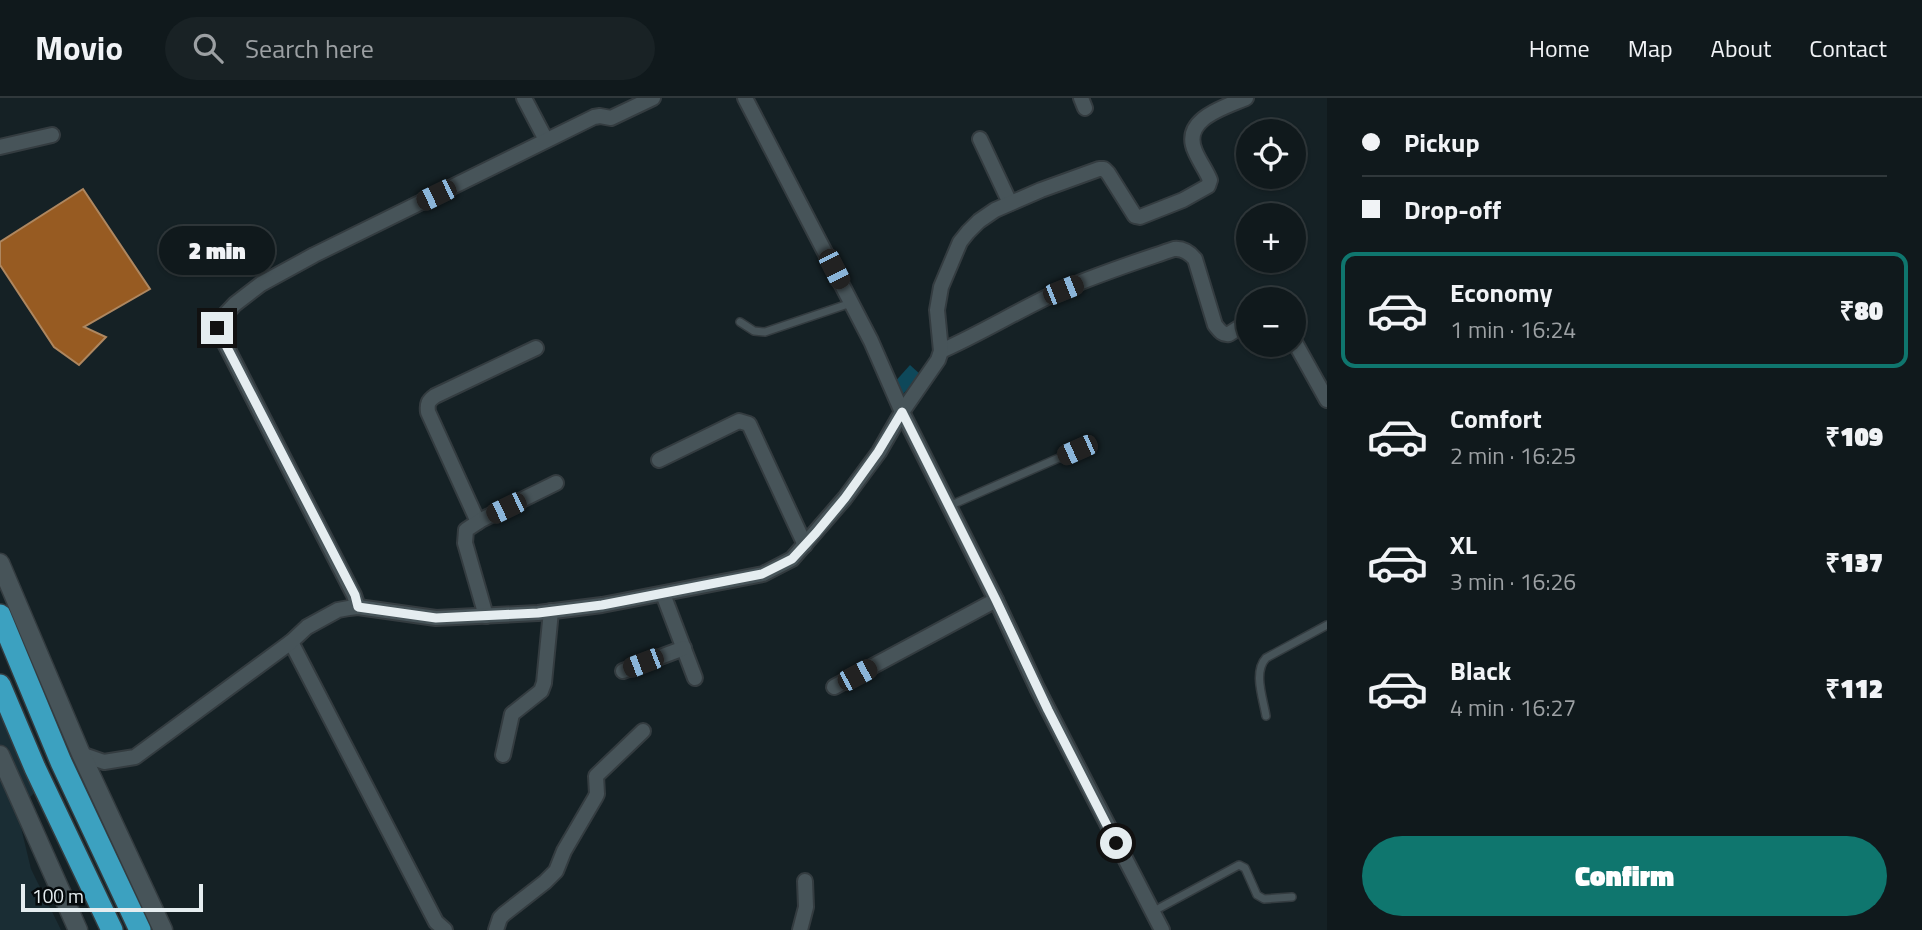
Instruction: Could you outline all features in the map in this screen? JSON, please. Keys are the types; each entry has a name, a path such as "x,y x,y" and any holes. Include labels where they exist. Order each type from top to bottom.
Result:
{"highway":[{"path":"0,615 61,762 140,930"},
{"path":"0,685 34,768 112,930"}],"street":[{"path":"524,98 546,140"},
{"path":"358,607 355,595 217,328 218,322 235,304 261,284 314,256 597,116 611,118 653,98"},
{"path":"745,98 871,341 902,412 1062,738 1162,930"},
{"path":"81,754 104,762 135,757 291,642 307,627 338,610 358,607 436,618 551,611 602,605 762,574 792,559 845,498 932,372 941,351 937,310 941,287 960,242 979,221 995,210 1041,190 1099,169 1108,173 1136,216 1140,217 1183,200 1208,186 1210,180 1193,148 1192,139 1198,122 1213,112 1246,98"},
{"path":"0,147 52,135"},
{"path":"979,139 1010,204"},
{"path":"941,351 969,339 1030,305 1097,275 1181,248 1195,259 1215,325 1225,334 1236,330"},
{"path":"478,522 427,405 435,396 536,348"},
{"path":"1303,357 1327,400"},
{"path":"659,460 744,421 749,424 805,545"},
{"path":"486,616 464,534 478,522 556,483"},
{"path":"0,563 81,754 163,930"},
{"path":"663,593 695,678"},
{"path":"834,687 996,600"},
{"path":"503,755 512,714 541,691 544,682 551,611"},
{"path":"291,642 436,922 445,930"},
{"path":"623,671 684,648"},
{"path":"496,930 504,914 556,871 597,794 596,776 643,731"},
{"path":"0,755 78,930"},
{"path":"800,930 806,907 805,881"}],"lane":[{"path":"740,322 754,331 765,332 851,303"},
{"path":"949,506 1077,450"},
{"path":"1266,716 1259,673 1261,664 1266,658 1327,625"},
{"path":"1152,912 1238,865 1245,869 1259,898 1292,897"}],"shaded area":[{"path":"83,189 150,289 84,327 106,337 79,365 54,347 0,265 0,242"},
{"path":"0,705 35,792 17,811 31,869 61,930 0,930"}],"building":[{"path":"910,365 921,375 903,394 893,384"}],"route":[{"path":"217,328 355,595 358,607 436,618 538,613 602,605 762,574 778,568 792,559 845,498 902,412 1116,843"}]}
